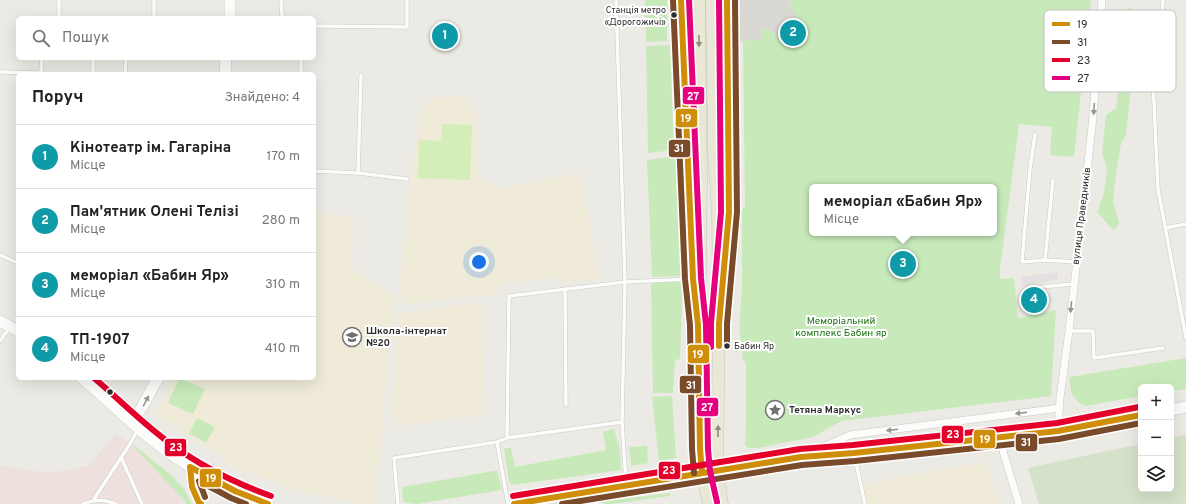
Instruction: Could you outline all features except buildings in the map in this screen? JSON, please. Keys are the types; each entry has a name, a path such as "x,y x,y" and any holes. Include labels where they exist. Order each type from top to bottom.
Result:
{"main road":[{"path":"699,2 701,178 698,325 700,449 702,472 709,504"},
{"path":"712,2 714,150 718,213 718,470 722,504"}],"street":[{"path":"230,0 230,16"},
{"path":"681,0 693,278 698,325"},
{"path":"719,324 729,212 727,0"},
{"name":"вулиця Праведників","path":"1101,10 1102,0"},
{"path":"225,72 226,60"},
{"name":"вулиця Праведників","path":"1058,431 1095,92"},
{"path":"0,321 14,329"},
{"path":"84,380 135,425 178,459 235,491 268,504"},
{"path":"135,425 157,380"},
{"path":"1174,409 1186,407"},
{"path":"801,457 850,435 1060,408"},
{"path":"514,504 801,457 854,453 1058,431 1138,416"},
{"path":"999,438 1019,504"}],"lane":[{"path":"59,16 60,0"},
{"path":"154,0 154,16"},
{"path":"281,0 282,16"},
{"path":"316,26 407,27 407,0"},
{"path":"616,0 625,282 622,422 627,486"},
{"path":"1162,10 1163,0"},
{"path":"42,60 42,72"},
{"path":"92,60 93,72"},
{"path":"125,72 126,60"},
{"path":"301,60 301,72"},
{"path":"0,72 16,72"},
{"path":"358,172 361,75"},
{"path":"1154,92 1158,189 1186,338"},
{"path":"1035,134 1030,169 1022,262 1045,260 1077,262"},
{"path":"316,171 358,172 407,179"},
{"path":"1045,260 1053,180"},
{"path":"1165,228 1186,224"},
{"path":"0,255 16,262"},
{"path":"507,438 509,296 625,282 693,278"},
{"path":"1028,288 1074,284"},
{"path":"565,289 566,405"},
{"path":"0,341 14,329"},
{"path":"1069,331 1093,331 1094,358 1163,348"},
{"path":"398,504 394,458 496,442 507,438 622,422"},
{"path":"94,499 130,444 135,425"},
{"path":"496,442 514,504"},
{"path":"854,453 865,504"},
{"path":"121,457 142,504"},
{"path":"190,467 192,487 199,503 201,504"},
{"path":"594,491 597,504"},
{"path":"82,504 94,499 116,504"}],"shaded area":[{"path":"736,0 792,0 789,4 790,6 807,30 793,45 766,28 761,33 761,40 740,41 740,13 735,13"},
{"path":"464,96 476,110 479,180 489,182 494,189 580,173 599,277 597,279 563,284 561,277 500,284 496,294 408,304 402,301 400,287 411,180 421,110 435,97"},
{"name":"Школа-інтернат №20","path":"316,212 353,217 352,268 395,297 375,504 363,504 288,489 237,468 156,415 172,380 316,380"},
{"path":"1057,272 1058,280 1023,285 1021,277"},
{"path":"481,302 485,415 395,426 392,402 398,314"},
{"path":"116,434 137,449 185,501 178,504 0,504 0,465 51,473 88,466"},
{"path":"986,462 1000,504 862,504 858,485"}],"green space":[{"path":"645,0 667,0 667,41 646,42"},
{"name":"Меморіальний комплекс Бабин яр","path":"792,0 1091,0 1090,10 1044,10 1044,92 1081,92 1074,157 1050,155 1052,127 1019,124 1000,269 1000,279 1014,278 1018,318 1056,310 1051,396 841,421 813,437 758,448 748,448 745,445 746,364 743,360 739,329 742,285 742,209 745,208 743,41 760,40 761,33 766,28 793,45 792,9 789,4"},
{"path":"670,45 674,150 648,153 646,46"},
{"path":"1118,92 1130,92 1126,135 1121,143 1116,174 1113,202 1119,223 1114,231 1097,212 1104,193 1107,169 1102,153 1106,115 1116,108"},
{"path":"442,124 472,125 470,180 418,178 419,140 441,141"},
{"path":"677,156 683,276 652,277 647,160"},
{"path":"683,281 680,359 675,360 673,393 653,393 651,283"},
{"path":"1186,358 1186,389 1174,391 1174,384 1138,384 1138,397 1086,406 1077,401 1073,395 1069,377"},
{"path":"178,380 184,380 205,389 193,414 168,403"},
{"path":"672,396 676,458 659,461 652,397"},
{"path":"197,418 215,427 206,443 189,433"},
{"path":"614,429 620,450 621,470 512,485 509,482 504,448 511,448 515,467 606,450 603,432"},
{"path":"1186,435 1186,504 1039,504 1028,468 1138,445 1138,492 1174,492 1174,437"},
{"path":"134,445 172,476 184,489 192,504 186,504 185,501 133,446"},
{"path":"647,446 648,463 631,466 629,447"},
{"path":"497,471 502,490 416,504 403,502 402,487"},
{"path":"670,493 670,496 603,504 603,501"}],"transit line":[{"name":"31","path":"673,0 685,279 690,325 692,449 694,473"},
{"name":"19","path":"681,0 693,279 698,325 700,449 702,472"},
{"name":"27","path":"689,0 701,278 706,325 708,449 710,471 717,502"},
{"name":"27","path":"711,347 711,323 721,212 719,0"},
{"name":"19","path":"719,346 719,324 729,212 727,0"},
{"name":"31","path":"727,346 727,324 737,212 735,0"},
{"name":"23","path":"96,380 151,428 195,460 219,474 271,496"},
{"name":"23","path":"513,496 800,449 853,445 1057,423 1138,407"},
{"name":"19","path":"514,504 801,457 854,453 1058,431 1138,416"},
{"name":"31","path":"562,504 802,465 855,461 1059,439 1138,424"},
{"name":"19","path":"201,504 199,503 192,487 190,467 235,491 268,504"},
{"name":"31","path":"205,497 199,481 231,498 246,504"}],"place":[{"name":"Станція метро «Дорогожичі»","path":"674,15"},
{"name":"Пам'ятник Олені Телізі","path":"793,33"},
{"name":"Кінотеатр ім. Гагаріна","path":"445,36"},
{"name":"меморіал «Бабин Яр»","path":"903,264"},
{"name":"ТП-1907","path":"1034,300"},
{"name":"Школа-інтернат №20","path":"352,337"},
{"name":"Бабин Яр","path":"727,346"},
{"name":"Тетяна Маркус","path":"775,410"}]}
